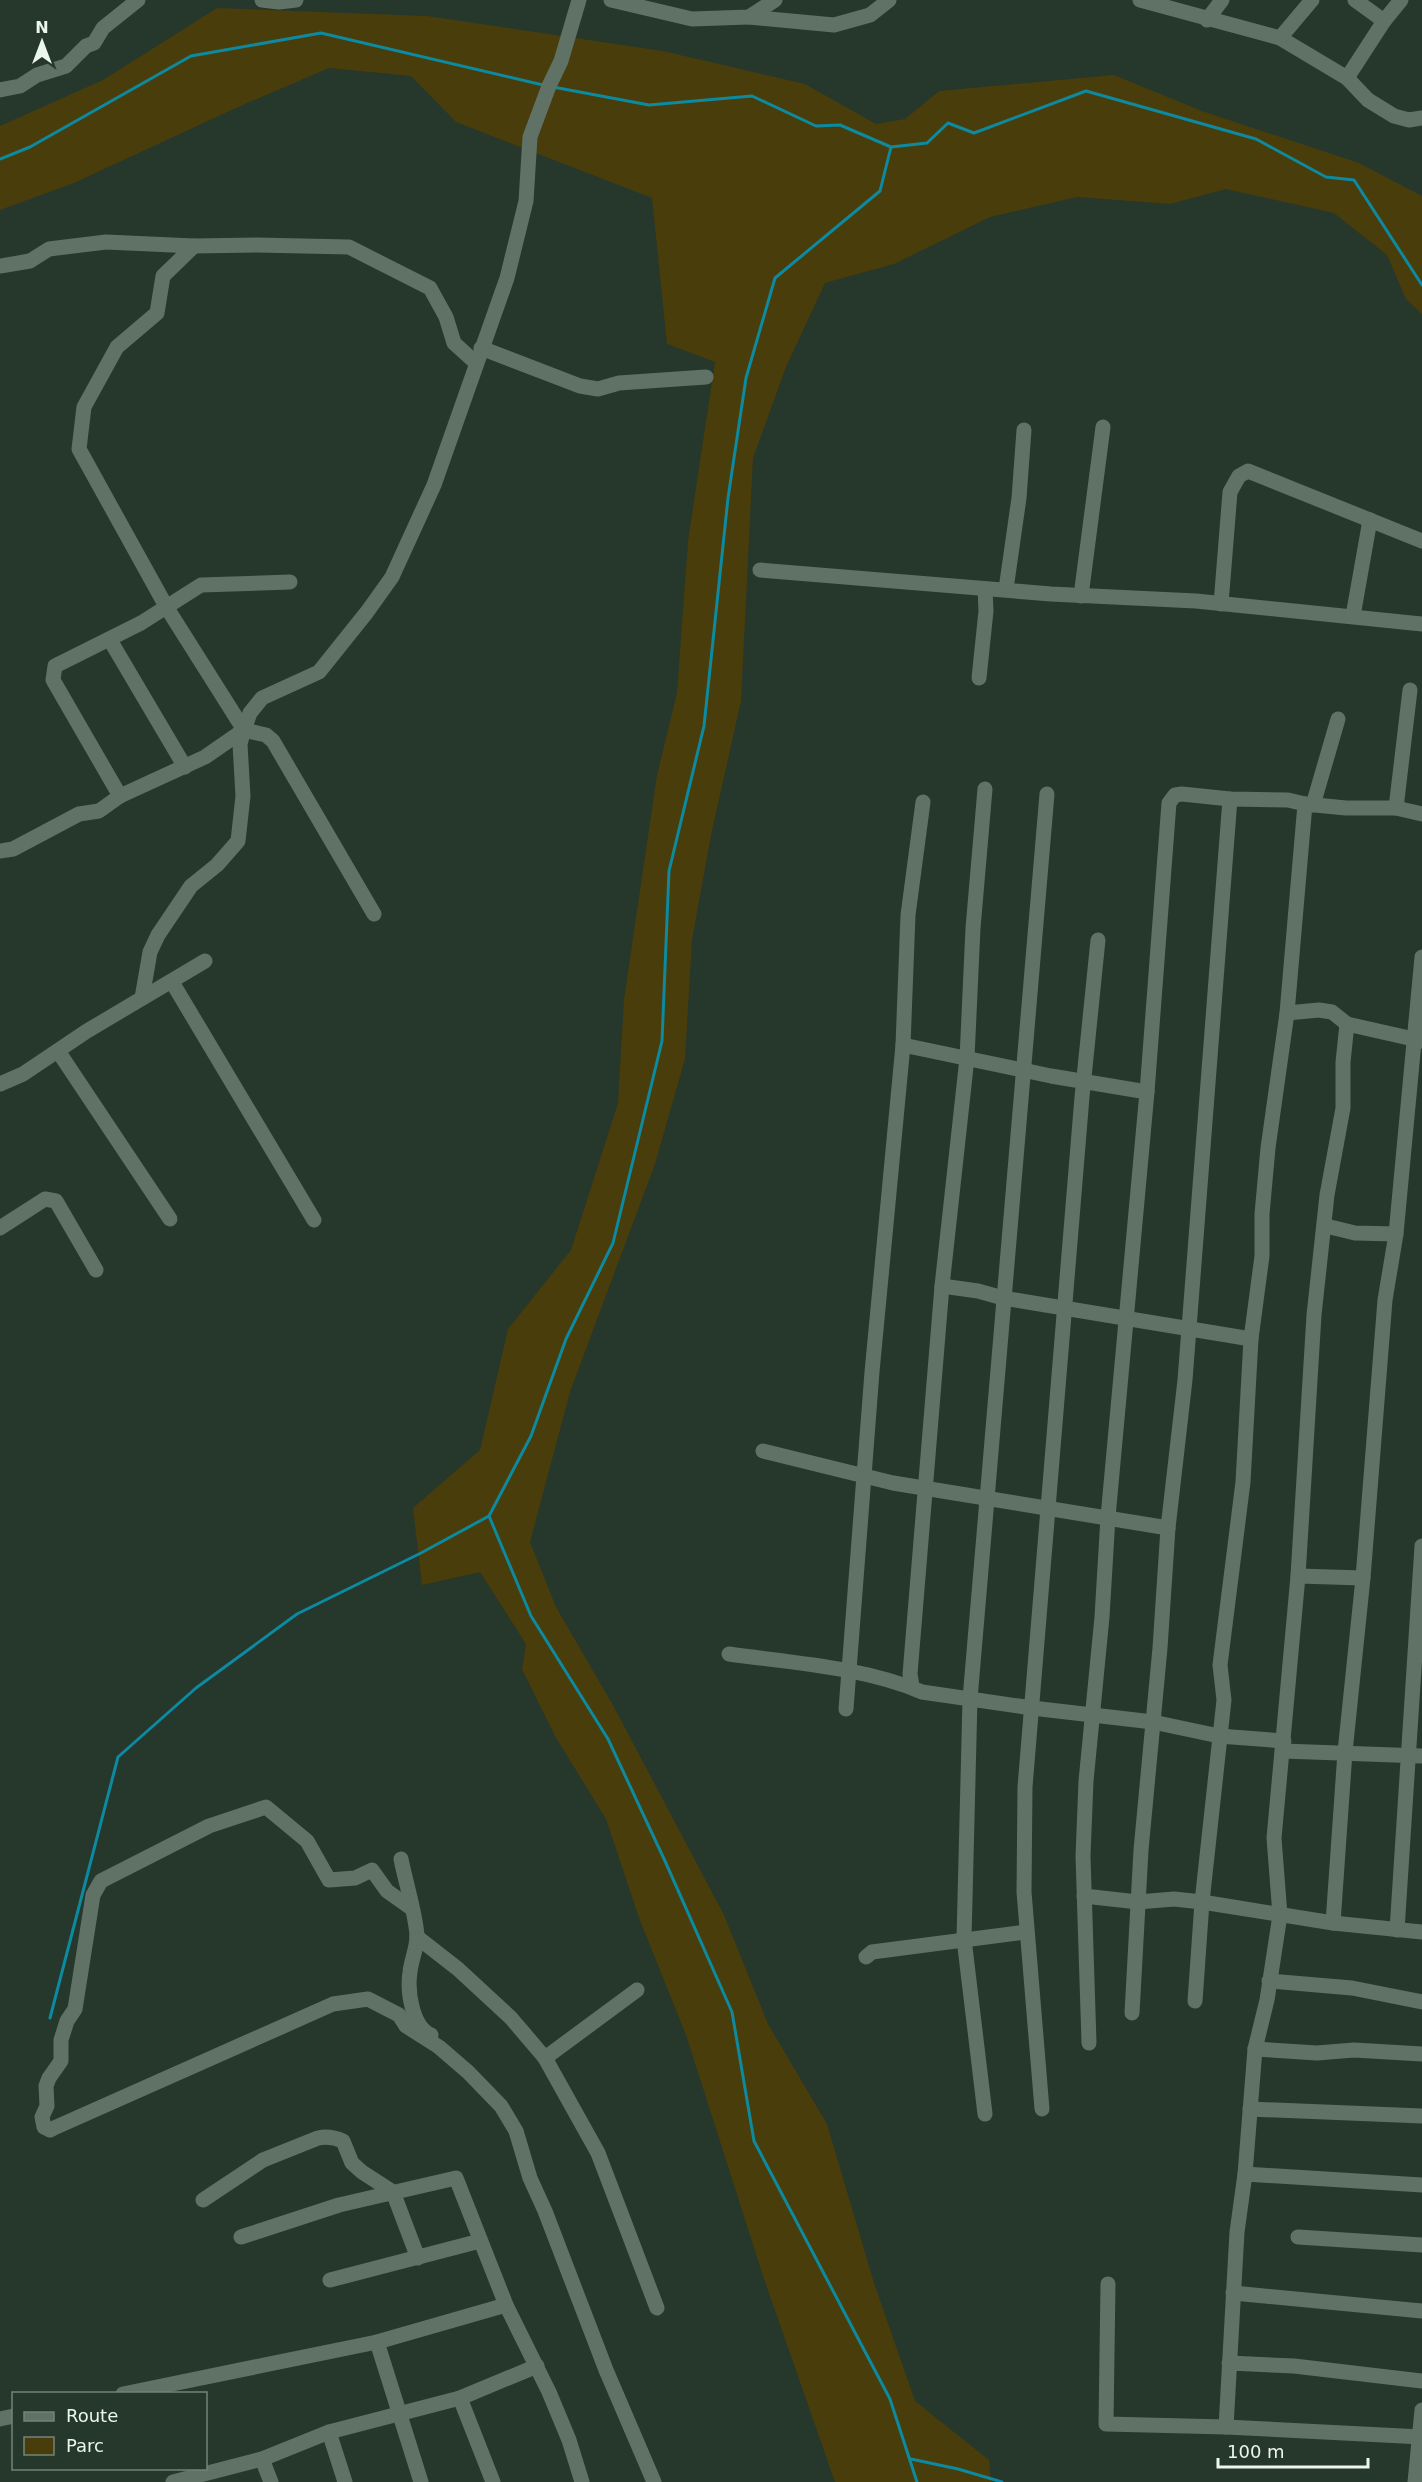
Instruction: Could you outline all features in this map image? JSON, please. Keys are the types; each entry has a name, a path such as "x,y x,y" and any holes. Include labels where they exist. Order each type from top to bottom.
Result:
{"street":[{"path":"0,90 20,86 37,75 66,66 86,46 93,43 103,28 138,0"},
{"path":"262,0 279,2 296,0"},
{"path":"142,998 150,952 163,926 191,886 217,865 238,840 243,796 240,744 250,713 262,698 312,676 324,667 392,577 434,485 507,278 526,201 530,137 561,61 579,0"},
{"path":"611,0 692,19 749,17 834,25 870,15 889,0"},
{"path":"749,17 775,0"},
{"path":"1140,0 1280,38 1347,78 1368,100 1394,116 1401,119 1422,118"},
{"path":"1207,20 1222,0"},
{"path":"1280,38 1312,0"},
{"path":"1355,0 1384,21"},
{"path":"1347,78 1384,21 1401,0"},
{"path":"0,266 30,261 49,249 106,242 194,246 349,247 430,288 446,317 454,343 476,363"},
{"path":"194,246 163,276 157,313 117,347 84,407 79,443 81,456 167,608 244,730 266,735 273,741 374,914"},
{"path":"481,348 580,386 598,389 619,383 706,377"},
{"path":"1082,596 1103,428"},
{"path":"1006,590 1019,498 1024,430"},
{"path":"1221,604 1230,492 1239,476 1248,471 1422,541"},
{"path":"1353,616 1370,520"},
{"path":"760,570 985,589 1221,604 1422,624"},
{"path":"120,796 53,680 52,673 55,666 110,640 206,584 290,582"},
{"path":"979,678 986,611 985,589"},
{"path":"110,640 185,767"},
{"path":"1396,808 1410,690"},
{"path":"1195,2001 1202,1902 1224,1700 1220,1665 1243,1482 1251,1339 1262,1256 1262,1214 1268,1148 1287,1013 1309,804 1338,719"},
{"path":"0,851 13,849 79,814 99,811 120,796 205,757 244,730"},
{"path":"912,1686 910,1674 942,1286 967,1058 973,928 985,789"},
{"path":"985,2114 964,1939 970,1699 1047,794"},
{"path":"1089,2043 1083,1856 1086,1781 1102,1617 1108,1517 1128,1318 1169,803 1175,795 1182,794 1288,800 1346,808 1396,808 1422,814"},
{"path":"1132,2013 1138,1902 1168,1528 1188,1330 1230,798"},
{"path":"846,1709 863,1476 903,1045 908,915 923,802"},
{"path":"1042,2109 1026,1932 1025,1797 1098,939"},
{"path":"1333,1923 1345,1752 1363,1578 1385,1300 1396,1234 1418,1040 1422,957"},
{"path":"0,1084 23,1074 87,1030 205,961"},
{"path":"171,982 314,1220"},
{"path":"1287,1013 1319,1010 1332,1012 1347,1024 1418,1040"},
{"path":"1226,2427 1237,2232 1245,2174 1255,2049 1280,1915 1275,1838 1298,1576 1314,1315 1326,1226 1327,1195 1343,1108 1343,1062 1347,1024"},
{"path":"903,1045 1023,1071 1147,1092"},
{"path":"58,1051 170,1219"},
{"path":"0,1228 45,1200 56,1201 96,1270"},
{"path":"1326,1226 1363,1234 1396,1234"},
{"path":"942,1286 1251,1339"},
{"path":"763,1451 863,1476 926,1488 1168,1528"},
{"path":"1397,1930 1415,1756 1422,1546"},
{"path":"1298,1576 1363,1578"},
{"path":"729,1654 849,1672 912,1686 922,1692 1153,1722 1219,1736 1284,1746 1415,1756"},
{"path":"411,1908 387,1890 372,1870 355,1878 329,1880 307,1841 266,1807 209,1826 160,1852 121,1869 101,1881 93,1895 75,2009 67,2021 61,2040 61,2061 46,2086 47,2106 42,2117 44,2127 50,2130 333,2004 368,1999 399,2015 406,2026 439,2047 468,2072 501,2106 516,2131 530,2178 545,2211 606,2370 654,2482"},
{"path":"401,1859 417,1937 409,1980 418,2023 424,2031 438,2036 467,2059 468,2072"},
{"path":"1084,1896 1138,1902 1174,1899 1333,1923 1422,1932"},
{"path":"866,1957 872,1952 1026,1932"},
{"path":"417,1937 458,1969 505,2012 545,2058 598,2153 657,2308"},
{"path":"1269,1981 1352,1988 1422,2002"},
{"path":"545,2058 637,1990"},
{"path":"1255,2049 1317,2053 1354,2050 1422,2054"},
{"path":"1250,2109 1422,2116"},
{"path":"203,2200 263,2160 325,2136 343,2141 352,2163 393,2192 418,2258"},
{"path":"1245,2174 1422,2185"},
{"path":"241,2237 339,2205 455,2177 506,2305 537,2366 569,2440 582,2482"},
{"path":"1298,2237 1422,2245"},
{"path":"330,2280 480,2241"},
{"path":"1108,2284 1106,2424 1226,2427 1421,2437"},
{"path":"1233,2293 1422,2311"},
{"path":"133,2392 377,2342 506,2305"},
{"path":"377,2342 421,2482"},
{"path":"1229,2363 1294,2366 1422,2381"},
{"path":"173,2482 202,2479 262,2459 329,2432 460,2398 537,2366"},
{"path":"460,2398 492,2482"},
{"path":"1415,2482 1422,2410"},
{"path":"329,2432 345,2482"},
{"path":"262,2459 271,2482"}],"green space":[{"path":"217,8 427,16 663,51 805,84 876,124 905,119 939,91 1114,75 1202,111 1359,163 1422,196 1422,314 1406,299 1387,255 1334,213 1226,189 1170,204 1077,197 990,217 894,264 825,283 786,367 753,458 741,701 711,835 692,940 685,1059 655,1164 570,1392 530,1542 556,1607 614,1707 724,1915 768,2024 827,2124 874,2283 915,2401 989,2460 991,2482 835,2482 764,2279 686,2035 639,1918 606,1819 555,1736 522,1669 526,1644 480,1572 422,1585 413,1508 480,1450 508,1329 571,1250 618,1103 624,999 657,775 677,693 688,541 715,362 667,344 652,198 456,122 411,76 329,68 238,107 74,183 0,210 0,126 103,80"}],"waterway":[{"path":"0,159 30,147 191,56 321,33 543,85"},
{"path":"553,87 649,105 752,96 816,126 840,125 891,147 927,143 948,123 974,133 1086,91 1256,139 1326,177 1354,180 1422,285"},
{"path":"891,147 880,191 775,278 746,378 728,498 704,726 669,871 662,1041 613,1243 566,1339 531,1436 489,1516 531,1616 608,1739 732,2012 754,2141 890,2399 917,2482"},
{"path":"50,2018 118,1757 196,1688 297,1614 421,1553 489,1516"},
{"path":"911,2459 958,2469 1002,2482"}]}
